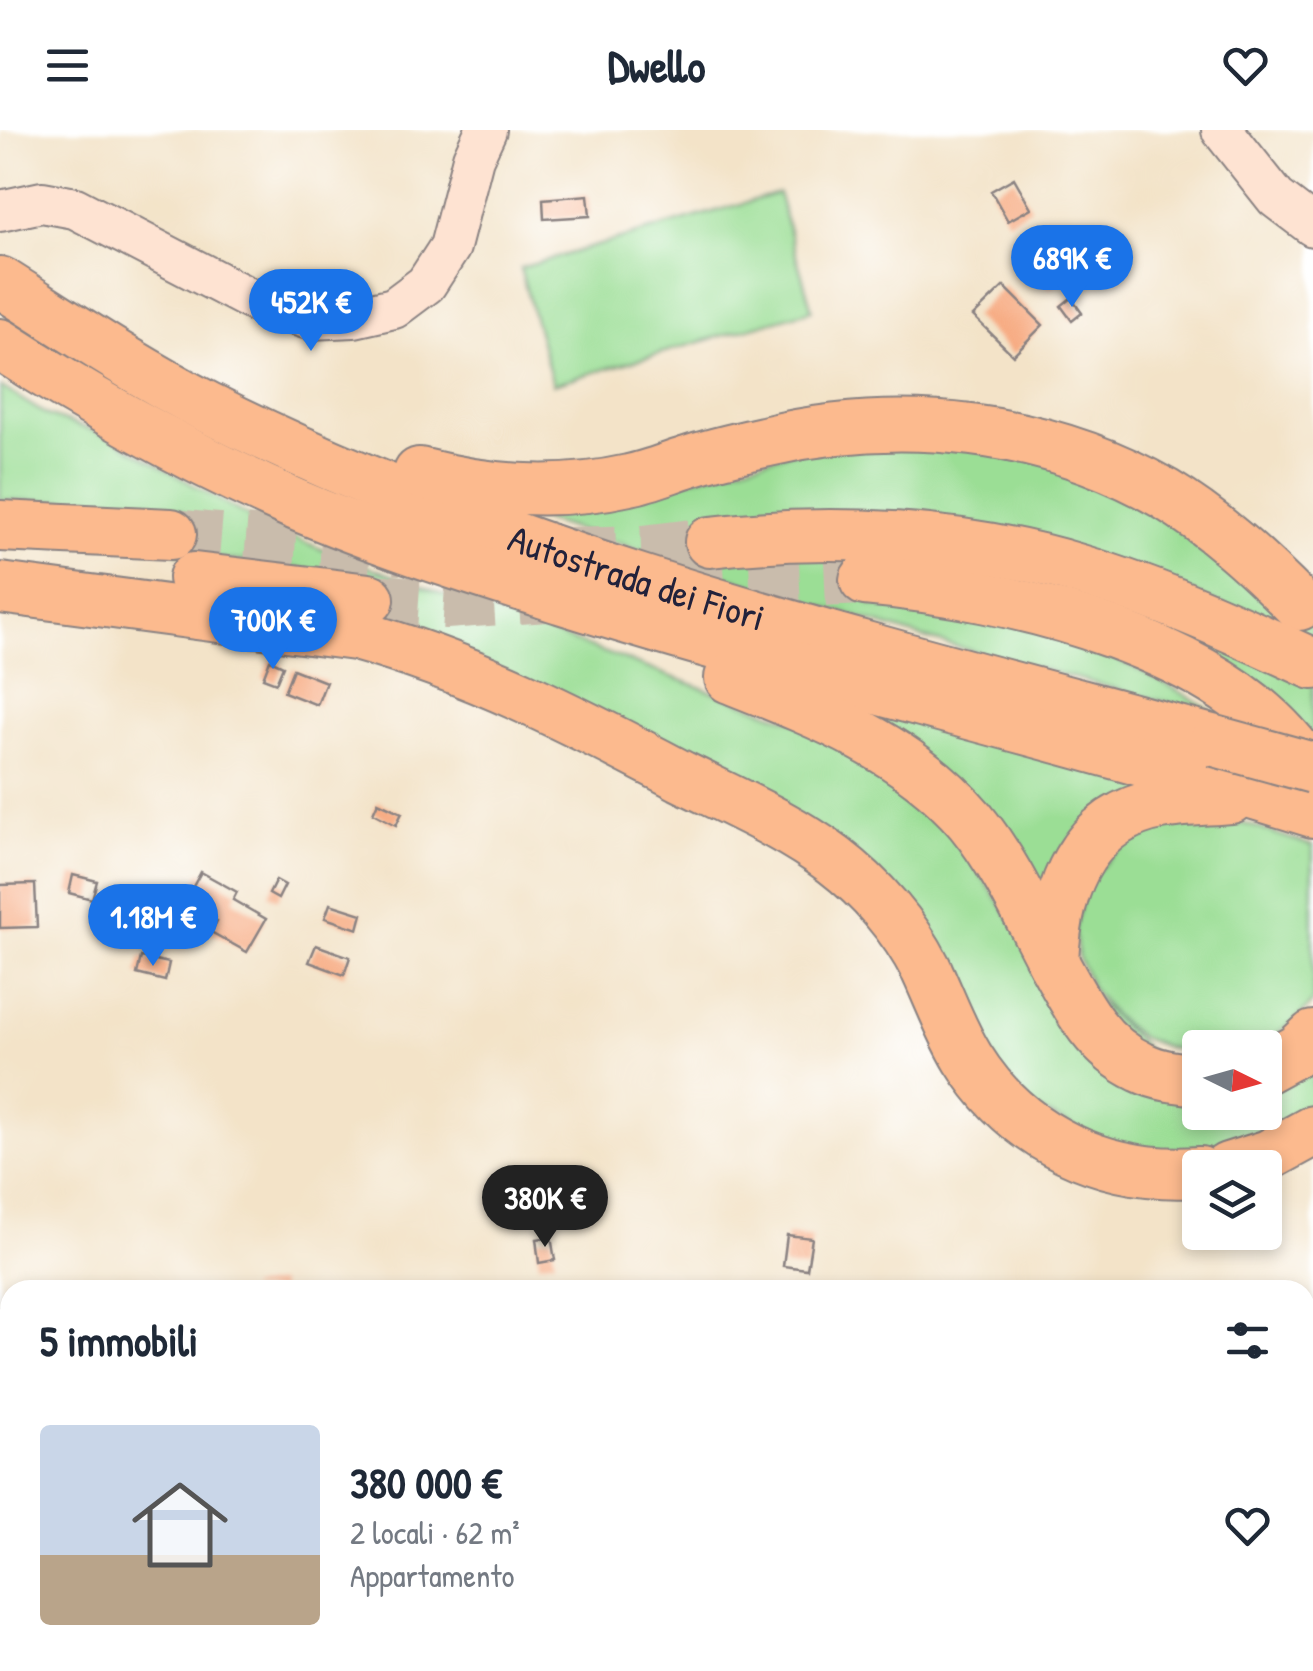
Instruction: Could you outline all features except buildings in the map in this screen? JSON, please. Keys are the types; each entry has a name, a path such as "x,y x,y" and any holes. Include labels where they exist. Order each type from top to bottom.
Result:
{"highway":[{"name":"Autostrada dei Fiori","path":"0,282 174,388 287,444 422,501 610,570 894,654 1313,768"},
{"name":"Autostrada dei Fiori","path":"0,344 110,410 292,503 383,539 602,611 1313,812"},
{"path":"287,444 456,483 522,491 633,480 691,460 817,431 878,424 990,432 1051,446 1117,470 1166,495 1256,562 1299,606"},
{"path":"0,526 171,534"},
{"path":"710,542 769,535 837,535 954,543 1010,554 1076,568 1144,591 1313,664"},
{"path":"0,554 369,599"},
{"path":"865,580 958,590 1020,603 1125,639 1227,688 1282,734 1313,776"},
{"path":"0,588 355,635 478,675 550,708 801,837 869,890 924,964 966,1056 1009,1109 1038,1132 1072,1152 1110,1166 1182,1172"},
{"path":"602,611 710,670 816,712 896,754 970,820 998,860 1087,1023 1112,1048 1140,1067 1182,1079"},
{"path":"1053,962 1055,924 1071,870 1086,846 1107,828 1158,804 1261,795"},
{"path":"1282,1059 1313,1036"},
{"path":"1278,1150 1313,1130"}],"main road":[{"path":"0,211 42,202 74,208 256,302 309,319 354,317 394,308 426,284 450,247 473,158 486,130"},
{"path":"1222,130 1276,198 1313,226"}],"green space":[{"path":"778,193 812,310 553,384 520,268"},
{"path":"0,386 47,415 109,436 261,524 333,554 807,726 928,797 1014,923 1182,1082 1182,1130 1282,1130 1282,1078 1313,1059 1313,1115 1252,1150 1182,1150 1182,1157 1147,1161 1017,1100 902,902 365,621 370,578 176,553 183,510 79,501 0,500"},
{"path":"866,440 988,446 1065,465 1100,479 1135,496 1198,538 1285,615 1313,596 1313,646 1152,577 1099,560 989,535 878,522 710,523 713,556 868,549 1029,569 1069,580 1175,618 1313,680 1313,739 1271,698 1223,663 1169,635 1052,595 875,562 870,604 992,619 1057,636 1130,666 1222,717 924,638 512,510 604,502 822,444"},
{"path":"838,700 1159,785 1043,914"},
{"path":"1211,818 1249,825 1313,846 1313,1001 1289,1026 1282,1030 1182,1030 1182,1050 1140,1037 1114,1016 1092,989 1079,959 1074,932 1086,882 1143,825"}],"tunnel":[{"path":"171,534 401,550"},
{"path":"566,552 643,550 710,542"},
{"path":"675,588 865,580"},
{"path":"369,599 446,604 561,596"}]}
